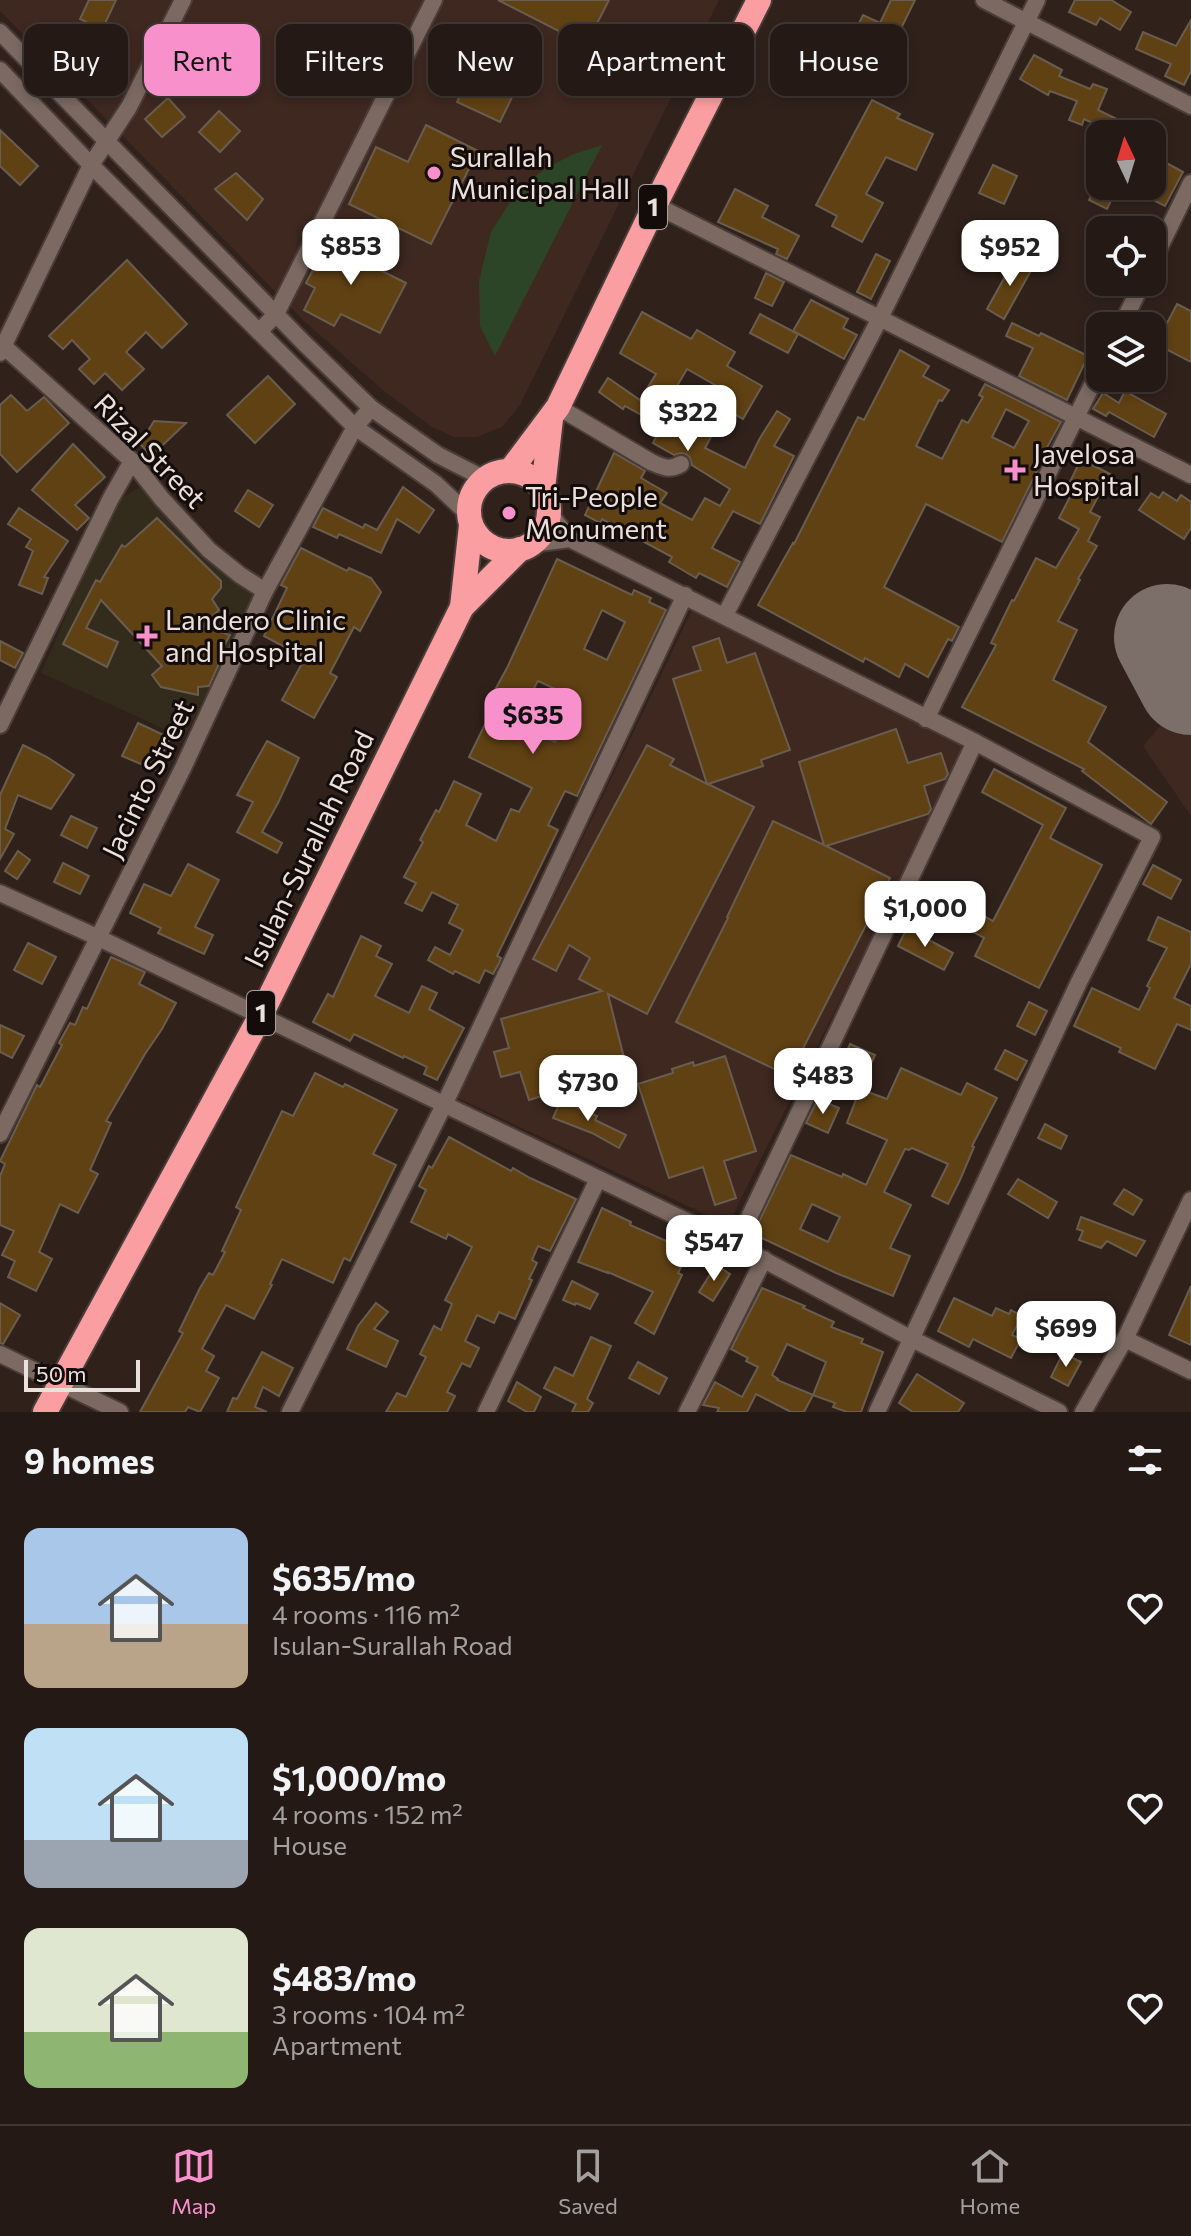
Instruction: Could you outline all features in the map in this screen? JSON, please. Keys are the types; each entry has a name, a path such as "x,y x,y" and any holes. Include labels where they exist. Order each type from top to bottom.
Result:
{"highway":[{"name":"1","path":"510,471 555,412 759,0"},
{"name":"1","path":"525,547 540,536 547,525 548,501 543,489 555,412"},
{"path":"485,479 496,473 523,473 543,489"},
{"name":"1","path":"470,520 470,501 475,489 485,479"},
{"path":"470,520 477,535 496,549 507,551 525,547"},
{"name":"Isulan-Surallah Road","path":"462,607 470,520"},
{"name":"Isulan-Surallah Road","path":"45,1412 260,1017 462,607 525,547"}],"street":[{"path":"1,348 91,165 129,107 183,0"},
{"path":"259,332 276,314 434,0"},
{"path":"984,0 1191,106"},
{"path":"725,615 879,320 1037,0"},
{"path":"0,32 371,408 438,455 485,479"},
{"path":"0,70 91,165 355,427 436,484 470,520"},
{"path":"1166,234 1191,183"},
{"path":"655,205 1191,475"},
{"name":"Rizal Street","path":"1,348 132,461 209,550 265,591"},
{"path":"926,719 1088,392"},
{"name":"Jacinto Street","path":"0,1134 183,768 265,591 355,427 371,408"},
{"path":"555,412 665,468 673,469 681,464"},
{"path":"0,725 132,461"},
{"path":"549,513 570,539 975,742 1152,837 1079,982 877,1412"},
{"path":"525,547 570,539"},
{"path":"290,1412 444,1105 685,595"},
{"path":"736,1245 975,742"},
{"path":"0,893 736,1245 912,1339 1059,1412"},
{"path":"486,1412 598,1179"},
{"path":"1083,1412 1125,1339 1191,1200"},
{"path":"687,1412 764,1259"},
{"path":"1125,1339 1191,1371"},
{"path":"0,1354 120,1412"}],"shaded area":[{"path":"0,0 719,0 707,24 558,24 558,96 672,96 520,405 502,427 477,437 454,437 432,427 384,391 304,321 83,96 128,96 128,24 24,24 24,35 0,11"},
{"name":"Landero Clinic and Hospital","path":"142,486 255,598 184,738 41,673 117,501"},
{"path":"1183,589 1191,602 1191,816 1143,746 1162,724 1137,689 1143,676 1135,662"},
{"path":"692,610 966,748 728,1225 458,1098"}],"green space":[{"path":"602,145 495,356 480,326 479,281 491,232 517,191 546,168"}],"building":[{"path":"89,0 116,0 105,24 90,24 80,19"},
{"path":"498,0 609,0 597,24 558,24 558,31"},
{"path":"891,0 915,0 903,24 858,24 863,15 880,23"},
{"path":"1075,0 1111,0 1131,12 1120,30 1100,18 1096,25 1069,12"},
{"path":"1191,20 1191,71 1184,85 1165,76 1171,64 1136,49 1143,32 1176,46"},
{"path":"1034,55 1062,70 1059,76 1090,89 1093,84 1107,89 1098,110 1119,120 1084,119 1082,125 1069,120 1077,101 1050,91 1048,95 1020,79"},
{"path":"460,96 513,96 500,122 457,102"},
{"path":"168,98 185,117 162,137 145,119"},
{"path":"872,100 900,114 897,118 933,134 916,170 886,157 866,194 883,203 862,242 832,226 837,216 816,205"},
{"path":"219,111 240,131 220,152 199,132"},
{"name":"Surallah Municipal Hall","path":"426,125 478,151 431,244 349,204 376,147 408,162"},
{"path":"0,130 38,166 20,185 0,166"},
{"path":"1166,163 1183,172 1165,206 1153,200 1166,200"},
{"path":"993,165 1017,176 1004,204 979,193"},
{"path":"236,173 263,199 247,220 215,189"},
{"path":"735,189 768,206 762,217 799,236 787,259 776,254 778,249 718,222"},
{"path":"1089,200 1111,200 1107,209"},
{"path":"337,230 362,242 354,257 406,283 380,333 341,314 334,326 304,310 315,288 306,283"},
{"path":"876,254 890,261 871,299 857,292"},
{"path":"1016,257 1033,267 1004,319 987,309"},
{"path":"127,260 187,324 162,348 146,332 126,352 144,369 122,390 105,373 94,384 79,369 90,359 72,340 63,349 49,336"},
{"path":"766,273 784,282 772,306 755,298"},
{"path":"811,300 848,319 843,328 857,335 844,359 793,331"},
{"path":"1177,304 1191,311 1191,362 1166,349 1166,325"},
{"path":"642,312 691,339 697,330 735,352 727,366 762,386 743,419 714,403 722,389 687,369 663,410 712,435 705,448 745,468 777,411 790,419 774,446 794,456 760,524 733,511 712,548 740,562 727,587 699,573 696,578 669,562 672,557 602,519 600,523 585,515 614,453 645,471 641,478 667,493 660,503 692,520 705,498 720,506 730,489 692,465 686,454 674,455 653,443 661,426 625,406 623,409 599,392 608,378 640,400 656,374 620,353"},
{"path":"760,314 798,334 788,353 750,333"},
{"path":"1012,323 1086,355 1067,400 1019,376 1033,348 1006,336"},
{"path":"900,350 929,366 923,376 949,390 942,401 939,400 916,446 942,459 962,420 968,423 983,397 979,395 985,384 1061,422 1002,542 926,504 884,587 959,627 952,641 948,639 928,677 905,664 899,677 865,658 863,662 758,605 794,544 858,417 864,420","holes":["1006,409 1029,421 1014,448 992,437"]},
{"path":"268,376 295,404 255,443 227,415"},
{"path":"1127,392 1166,414 1154,437 1109,412 1106,416 1093,409 1103,393 1119,403"},
{"path":"11,395 27,411 44,397 69,423 17,472 0,454 0,405"},
{"path":"154,421 186,423 151,456 140,444"},
{"path":"73,444 105,477 75,505 89,518 77,530 32,490"},
{"path":"1081,459 1110,474 1090,512 1100,517 1088,541 1097,546 1058,621 1077,630 1053,680 1106,707 1088,742 1167,802 1151,824 1082,771 1084,769 962,707 996,645 991,643 1036,558 1056,568 1079,529 1059,518 1073,491 1067,488"},
{"path":"403,487 434,510 419,533 397,519 381,553 339,534 337,538 313,527 323,508 363,528 365,524 377,530"},
{"path":"248,490 273,505 259,527 235,511"},
{"path":"1163,492 1177,501 1181,495 1191,502 1191,528 1184,539 1139,510 1151,493 1159,498"},
{"path":"19,508 68,541 44,577 48,578 42,594 19,585 33,551 26,547 31,539 8,524"},
{"path":"157,518 221,581 221,588 212,599 219,610 203,626 230,635 209,686 198,687 198,695 161,687 152,675 162,666 101,600 86,628 118,642 107,667 63,644 96,580 100,582 122,545 125,547"},
{"path":"301,548 347,571 349,568 371,578 381,592 360,631 354,627 330,673 337,677 314,718 282,700 305,658 264,636 287,588 281,585"},
{"path":"557,559 632,595 634,590 666,610 577,796 565,791 548,825 558,830 497,956 501,958 499,963 493,974 485,970 479,983 455,971 453,974 428,960 435,947 450,955 463,930 449,923 458,905 432,892 422,911 405,903 416,883 404,877 423,842 420,840 436,810 439,812 454,781 481,794 466,825 496,841 511,809 519,812 532,788 469,757 495,704 489,701","holes":["602,610 625,622 607,660 584,649","538,681 562,692 552,710 567,718 555,742 515,722"]},
{"path":"719,638 727,663 755,653 790,750 761,760 763,766 708,784 754,807 647,1014 608,994 627,1070 529,1100 520,1072 501,1077 494,1052 509,1048 501,1019 602,991 579,979 590,958 569,945 556,971 533,959 647,745 674,759 670,765 707,784 673,679 701,670 693,647"},
{"path":"0,641 23,653 15,668 0,660"},
{"path":"138,723 170,738 155,770 122,756"},
{"path":"896,729 908,763 941,753 948,774 945,779 924,786 931,809 928,814 826,846 890,878 789,1076 676,1022 773,821 824,845 799,762"},
{"path":"267,741 299,758 262,832 282,843 277,853 237,832 253,802 237,795"},
{"path":"23,745 74,775 51,809 18,795 5,829 14,834 0,859 0,795"},
{"path":"994,769 1066,808 1050,838 1102,865 1039,988 975,956 984,938 916,900 925,883 993,921 1043,825 982,792"},
{"path":"71,816 97,828 87,848 61,835"},
{"path":"18,851 30,860 17,879 5,871"},
{"path":"63,863 89,876 80,894 54,882"},
{"path":"188,864 219,880 195,927 213,935 204,954 158,933 161,928 130,913 144,884 171,896"},
{"path":"1153,865 1181,880 1171,899 1143,884"},
{"path":"1158,917 1191,932 1191,964 1174,998 1191,1006 1191,1030 1177,1024 1155,1069 1119,1052 1121,1048 1074,1026 1092,988 1139,1010 1150,988 1147,986 1167,948 1148,940"},
{"path":"907,928 953,953 944,970 898,946"},
{"path":"361,936 381,946 376,956 392,964 375,996 409,1013 422,986 437,993 429,1009 464,1028 437,1080 424,1074 427,1067 404,1056 354,1034 350,1041 313,1022 328,994 333,997"},
{"path":"28,943 56,957 42,984 14,970"},
{"path":"111,957 145,972 139,984 176,1003 106,1121 111,1123 90,1170 98,1174 78,1213 60,1204 39,1252 52,1259 36,1291 8,1277 15,1261 2,1255 14,1231 0,1225 0,1176 5,1164 0,1161 37,1085 40,1087 62,1045 59,1043 70,1023 75,1025 83,1007 87,1009"},
{"path":"1029,1002 1047,1011 1035,1035 1017,1026"},
{"path":"0,1025 24,1036 12,1058 0,1052"},
{"path":"850,1044 875,1055 866,1075 841,1064"},
{"path":"1005,1050 1027,1061 1017,1080 995,1069"},
{"path":"725,1056 756,1151 724,1161 736,1198 715,1205 703,1167 669,1178 638,1084 673,1073 672,1069 693,1062 694,1066"},
{"path":"901,1068 961,1095 967,1083 997,1098 972,1146 948,1204 932,1196 948,1164 912,1148 905,1149 884,1192 911,1205 890,1248 910,1256 893,1296 753,1234 791,1155 866,1185 887,1140 847,1123 860,1089 887,1099","holes":["812,1204 840,1217 828,1242 800,1229"]},
{"path":"315,1073 397,1110 373,1154 396,1165 350,1261 344,1258 333,1283 282,1259 254,1319 226,1305 202,1349 214,1356 206,1371 219,1378 200,1412 188,1407 185,1412 140,1412 183,1333 179,1331 200,1288 209,1273 213,1275 225,1252 222,1251 241,1210 236,1207 282,1111 293,1116"},
{"path":"818,1099 839,1108 828,1133 806,1123"},
{"path":"561,1100 597,1116 595,1120 626,1135 619,1148 592,1133 553,1118"},
{"path":"1045,1124 1067,1136 1061,1149 1038,1138"},
{"path":"449,1137 511,1171 513,1168 576,1199 550,1251 538,1246 532,1260 537,1263 529,1279 532,1280 515,1319 499,1312 494,1323 477,1315 465,1341 479,1348 470,1367 462,1363 447,1392 455,1396 447,1412 386,1412 397,1393 406,1397 426,1357 420,1354 434,1326 441,1330 452,1304 445,1300 472,1247 448,1234 446,1239 411,1222 426,1190 419,1186"},
{"path":"1018,1179 1057,1202 1048,1218 1008,1194"},
{"path":"1124,1189 1142,1200 1133,1215 1114,1204"},
{"path":"602,1208 631,1222 630,1225 689,1251 678,1273 682,1275 654,1334 635,1323 653,1292 578,1262"},
{"path":"1081,1217 1145,1241 1136,1256 1107,1241 1101,1248 1079,1240 1083,1231 1077,1229"},
{"path":"716,1265 730,1274 713,1301 699,1292"},
{"path":"572,1281 598,1294 590,1309 563,1300"},
{"path":"1191,1286 1191,1345 1169,1335"},
{"path":"762,1288 805,1306 803,1308 834,1322 831,1327 863,1339 861,1343 883,1352 861,1412 847,1412 833,1407 835,1403 813,1395 804,1412 791,1412 756,1394 747,1412 717,1412 719,1408 703,1405 715,1382 742,1397 758,1367 731,1349","holes":["787,1344 826,1362 813,1395 772,1375"]},
{"path":"954,1298 992,1316 996,1308 1009,1314 1011,1310 1022,1316 1012,1335 1021,1339 1011,1358 973,1339 969,1347 938,1331"},
{"path":"0,1303 20,1315 3,1344 0,1343"},
{"path":"376,1303 388,1312 374,1329 398,1341 386,1367 347,1349 358,1326"},
{"path":"591,1337 611,1346 587,1399 593,1403 588,1412 572,1412 576,1404 544,1388 555,1367 573,1376"},
{"path":"262,1352 293,1368 279,1396 263,1387 255,1407 267,1412 227,1412 233,1398 237,1399"},
{"path":"1063,1353 1081,1362 1068,1386 1051,1377"},
{"path":"638,1362 667,1378 659,1394 629,1378"},
{"path":"917,1374 964,1403 958,1412 913,1412 899,1403"},
{"path":"517,1382 541,1397 534,1412 527,1412 508,1401"}],"runway":[{"path":"1167,637 1191,682"}],"place":[{"name":"Surallah Municipal Hall","path":"434,173"},
{"name":"Javelosa Hospital","path":"1015,470"},
{"name":"Tri-People Monument","path":"509,513"},
{"name":"Landero Clinic and Hospital","path":"147,636"}]}
